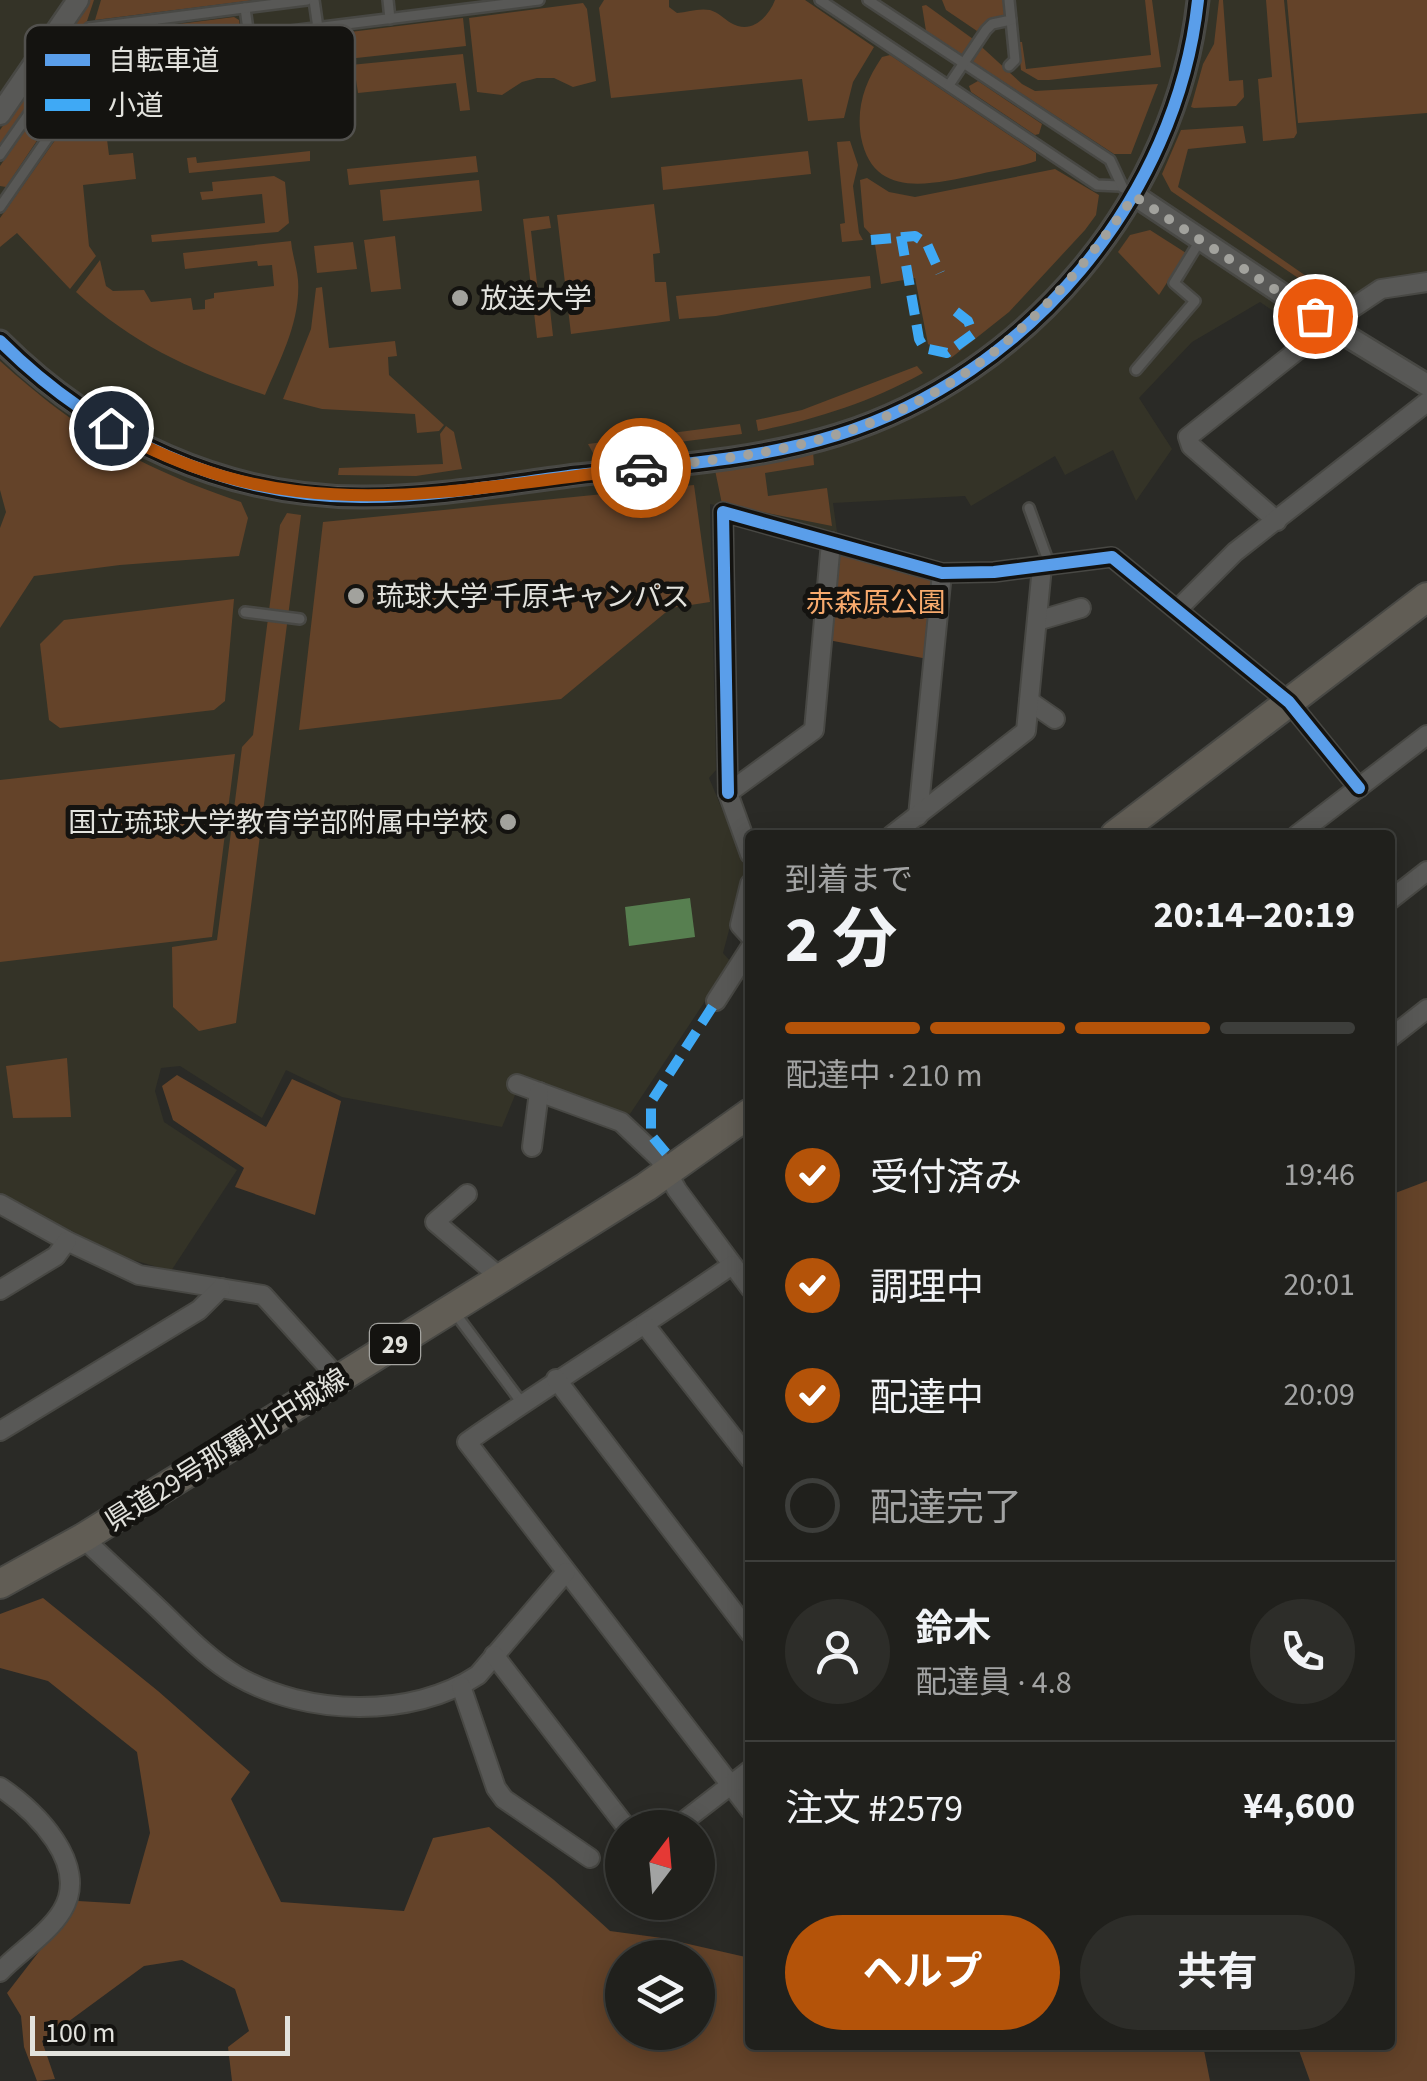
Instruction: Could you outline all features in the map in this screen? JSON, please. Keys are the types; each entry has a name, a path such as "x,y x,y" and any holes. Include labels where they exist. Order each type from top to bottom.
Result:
{"main road":[{"path":"1122,830 1427,597"},
{"name":"県道29号那覇北中城線","path":"0,1584 83,1538 452,1309 666,1173 745,1118"}],"street":[{"path":"61,25 78,0"},
{"path":"0,341 75,404 128,438 177,462 251,476 293,492 344,497 407,495 721,458 809,443 840,434 932,393 996,351 1076,276 1127,191 1154,157 1178,92 1198,0"},
{"path":"0,114 25,77"},
{"path":"1127,191 1329,326 1427,385"},
{"path":"1277,521 1191,446 1188,437 1381,289 1427,282"},
{"path":"1178,609 1235,552 1427,402"},
{"path":"745,840 728,793 723,512 942,573 1112,557 1288,702 1359,788"},
{"path":"728,793 814,730 831,542"},
{"path":"899,830 1026,731 1046,566"},
{"path":"918,816 942,573"},
{"path":"1037,621 1081,608"},
{"path":"1029,701 1055,719"},
{"path":"1304,830 1427,735"},
{"path":"1395,896 1427,872"},
{"path":"745,904 740,925 745,930"},
{"path":"716,1002 745,956"},
{"path":"1395,1034 1427,1009"},
{"path":"518,1084 622,1122 659,1158 745,1282"},
{"path":"532,1146 539,1092"},
{"path":"467,1194 435,1222 501,1278"},
{"path":"0,1204 139,1274 263,1295 339,1379"},
{"path":"0,1290 56,1256 68,1241"},
{"path":"732,1265 467,1442 745,1804"},
{"path":"0,1431 200,1310 221,1288"},
{"path":"645,1325 745,1454"},
{"path":"556,1379 745,1626"},
{"path":"83,1538 208,1656 258,1686 300,1698 374,1708 419,1702 461,1686 478,1674 566,1572"},
{"path":"494,1655 613,1810"},
{"path":"461,1686 496,1788 504,1799 590,1858"},
{"path":"699,1810 745,1774"},
{"path":"0,1787 39,1818 55,1842 69,1880 62,1911 0,1972"}],"lane":[{"path":"113,25 311,0 317,25"},
{"path":"388,0 390,19"},
{"path":"342,25 482,4 539,0"},
{"path":"820,0 834,4 1097,185 1127,191"},
{"path":"868,0 1110,160 1127,191"},
{"path":"1009,0 1015,60 1009,66"},
{"path":"245,8 247,25"},
{"path":"153,20 154,25"},
{"path":"949,85 986,30 992,24 1011,20"},
{"path":"0,155 25,120"},
{"path":"2,200 46,140"},
{"path":"1136,370 1195,301 1174,283 1201,240"},
{"path":"1029,508 1046,566"},
{"path":"245,612 300,619"},
{"path":"452,1309 522,1403"}],"shaded area":[{"name":"琉球大学 千原キャンパス","path":"0,0 1427,0 1427,275 1378,282 1304,332 1260,302 1192,342 1139,398 1172,449 1136,501 1113,450 1065,475 1055,456 971,506 965,496 833,503 837,532 710,504 716,770 709,778 745,870 723,953 731,962 630,1114 522,1078 502,1127 342,1097 286,1070 262,1118 180,1066 161,1068 155,1091 164,1122 237,1170 171,1271 126,1258 0,1195"},
{"path":"690,898 695,937 629,946 625,907"}],"green space":[{"path":"90,0 94,0 84,25 73,25"},
{"path":"101,0 255,0 95,20"},
{"path":"604,0 669,0 669,7 677,13 710,10 745,27 758,23 775,0 805,0 874,47 853,82 844,118 808,121 802,79 611,98 599,8"},
{"path":"942,0 1006,0 1007,14 987,20 977,31 946,10"},
{"path":"1145,0 1152,0 1161,67 1049,80 1038,80 1021,70 1018,42 1022,42 1026,69 1151,55"},
{"path":"1219,0 1223,0 1229,81 1243,80 1244,97 1236,106 1194,108 1191,107 1203,64 1214,44"},
{"path":"1266,0 1284,0 1297,133 1294,138 1263,141 1258,79 1272,77"},
{"path":"1287,0 1427,0 1427,113 1298,123"},
{"path":"583,3 596,81 573,87 554,78 537,78 502,95 477,92 469,18"},
{"path":"926,5 1035,91 1158,84 1131,154 1114,154 926,31 922,6"},
{"path":"234,17 240,25 171,25"},
{"path":"463,18 466,46 355,58 355,31"},
{"path":"463,54 470,110 460,111 456,83 358,93 355,65"},
{"path":"890,55 1036,153 1036,161 923,184 891,179 878,171 861,137 860,115 871,76 882,57"},
{"path":"978,81 1042,124 1039,134 971,92 969,86"},
{"path":"25,94 25,109 0,144 0,130"},
{"path":"1243,126 1246,143 1188,149 1178,187 1342,301 1339,306 1171,191 1162,174 1181,130"},
{"path":"25,130 25,140 37,140 6,187 0,186 0,166"},
{"path":"55,140 107,140 109,155 133,153 136,179 83,185 89,246 96,256 70,289 17,233 0,247 0,218"},
{"path":"850,141 858,165 853,186 863,240 842,242 840,224 845,223 837,142"},
{"path":"310,151 310,161 189,173 187,158 196,157 197,163"},
{"path":"808,151 811,174 663,190 661,167"},
{"path":"476,156 478,172 349,185 347,169"},
{"path":"1055,169 1099,195 1096,215 1009,312 951,358 928,344 915,278 881,284 874,238 864,227 860,180 867,178 889,192 915,197"},
{"path":"274,176 285,182 289,223 278,232 152,242 151,235 265,223 262,194 202,200 200,192 213,191 212,182"},
{"path":"479,180 482,211 383,221 380,190"},
{"path":"654,204 660,253 653,254 655,282 666,282 670,321 571,334 557,215"},
{"path":"549,216 551,228 531,231 540,309 550,309 553,336 537,338 523,219"},
{"path":"1150,230 1186,253 1159,295 1118,252 1130,235"},
{"path":"395,236 401,289 371,292 364,240"},
{"path":"291,241 298,280 296,310 265,395 212,376 142,342 76,292 100,260 106,286 113,291 144,290 151,302 191,298 193,310 205,309 205,300 214,298 214,293 274,286 272,265 258,266 257,261 185,269 183,253"},
{"path":"353,242 357,269 317,273 314,246"},
{"path":"870,276 871,288 679,319 676,296"},
{"path":"322,287 329,348 395,341 397,356 388,357 389,375 444,425 439,431 417,433 415,414 322,409 283,399 311,329 316,288"},
{"path":"0,361 57,408 112,445 172,476 241,502 248,518 239,556 34,576 0,628 0,528 6,512 0,490"},
{"path":"917,366 923,373 863,401 758,431 756,420 802,410"},
{"path":"740,424 742,434 593,453 588,444"},
{"path":"446,426 454,432 462,469 416,476 338,475 339,468 443,464 440,434"},
{"path":"813,451 814,465 765,473 768,496 827,488 832,526 722,504 715,470"},
{"path":"694,485 710,602 671,608 561,699 299,730 323,522"},
{"path":"287,513 301,515 236,1023 199,1031 173,1007 172,947 217,940 242,747 253,735 280,525"},
{"name":"赤森原公園","path":"831,542 942,573 933,660 823,639"},
{"path":"234,599 225,701 214,710 60,728 49,720 40,644 64,620"},
{"path":"235,754 212,937 0,962 0,780"},
{"path":"67,1058 71,1117 13,1118 6,1066"},
{"path":"177,1075 266,1127 292,1079 341,1101 315,1215 235,1187 244,1168 173,1120 162,1086"},
{"path":"1427,1181 1427,2081 1310,2081 1299,2050 1395,2050 1395,1193"},
{"path":"43,1598 250,1772 231,1799 281,1902 404,1911 433,1838 489,1827 610,1931 671,1940 605,1940 605,2050 715,2050 715,1950 745,1957 745,2050 1204,2050 1210,2081 232,2081 228,2047 249,2031 235,1989 182,1960 144,1966 42,2041 55,2079 37,2081 24,2047 21,2016 7,1993 78,1901 130,1904 150,1833 137,1752 48,1681 0,1668 0,1614"}],"marked path":[{"path":"901,236 919,339 924,348 947,353 973,334 968,321 949,306"},
{"path":"871,240 915,236 927,244 940,273"},
{"path":"666,1153 651,1135 651,1102 716,1001"}],"cycle path":[{"path":"0,341 78,406 167,456 214,474 313,495 365,497 444,492 740,457 837,435 906,407 971,370 1029,324 1081,270 1125,209 1159,143 1184,73 1198,0"},
{"path":"728,793 723,512 942,573 994,572 1112,557 1289,702 1359,788"}],"way so far":[{"path":"641,468 809,443 871,422 932,393 996,351 1041,312 1076,276 1134,196 1315,316"}],"place":[{"name":"放送大学","path":"460,298"},
{"name":"琉球大学 千原キャンパス","path":"356,596"},
{"name":"国立琉球大学教育学部附属中学校","path":"508,822"}],"route":[{"path":"111,428 167,458 249,484 344,497 426,493 641,468"}]}
